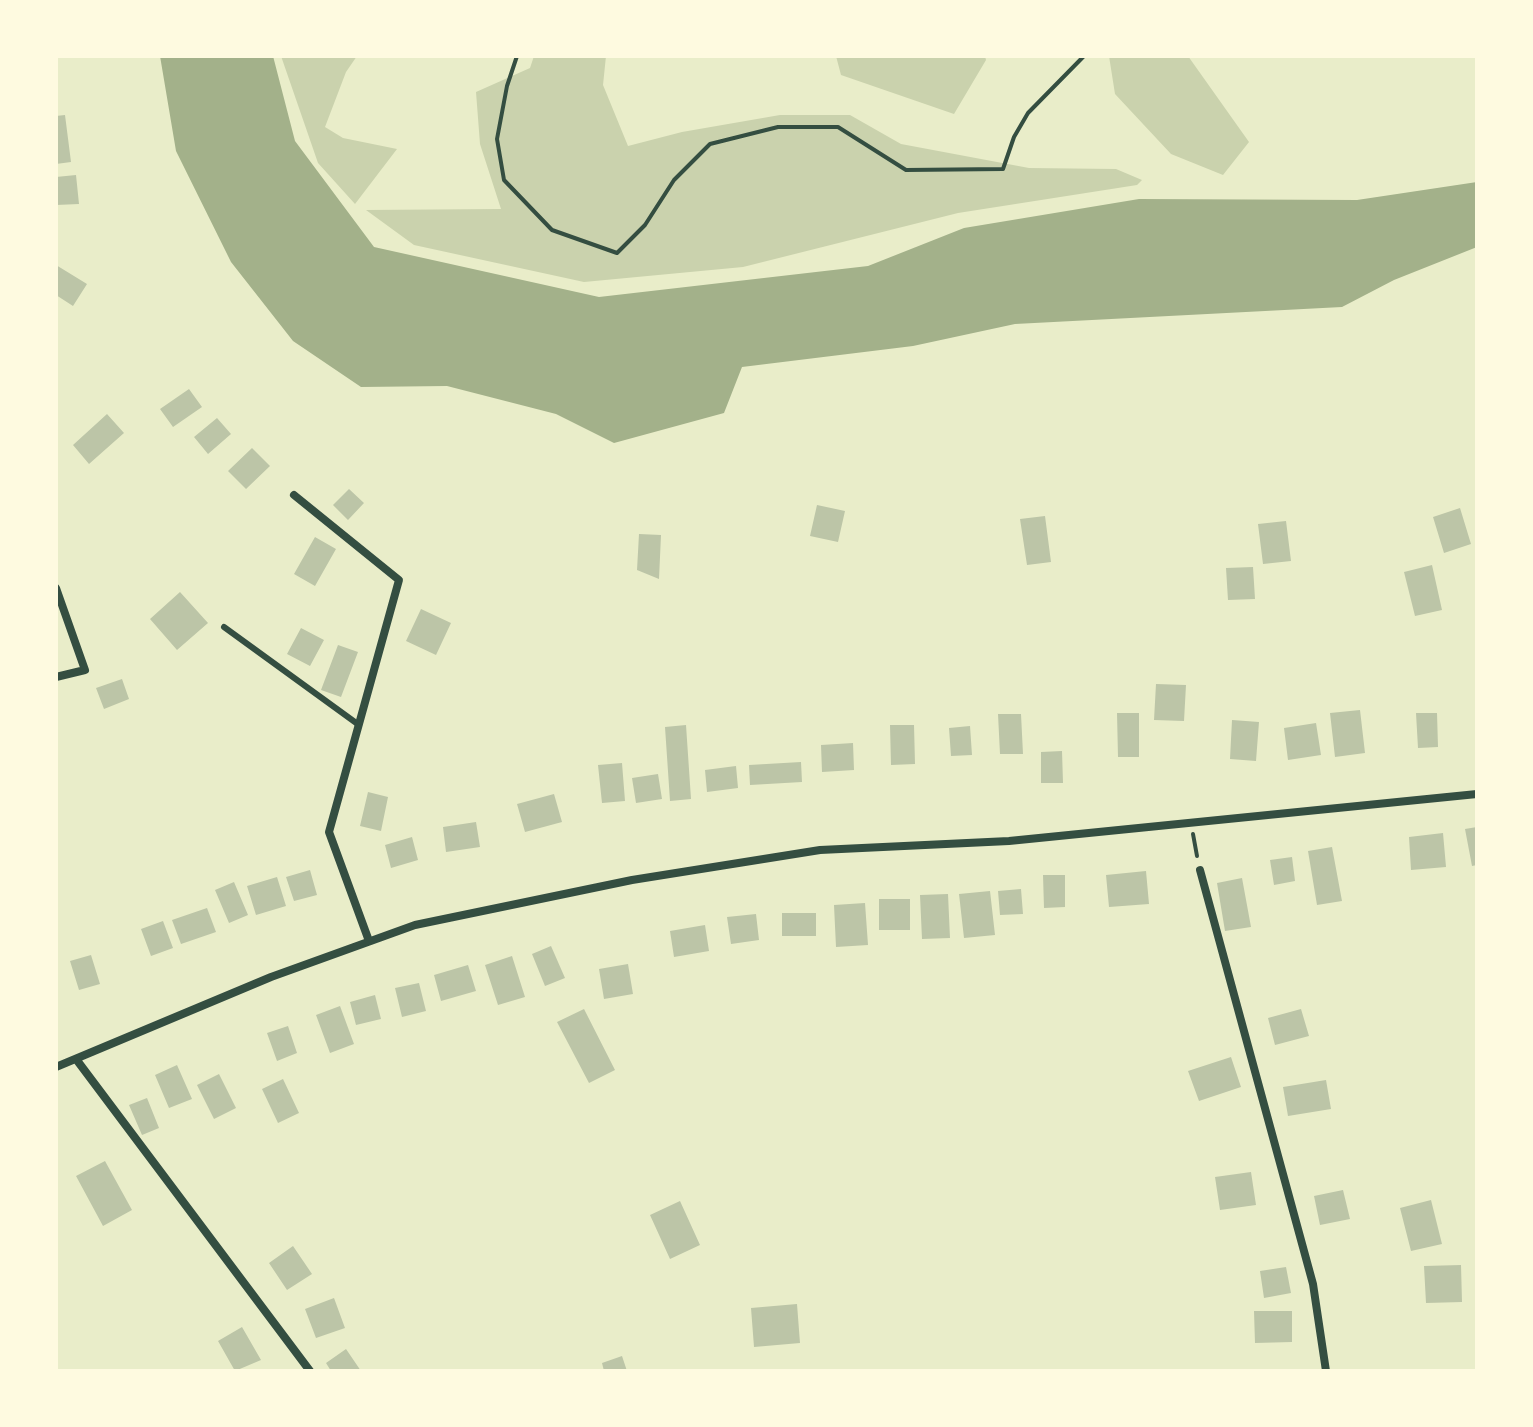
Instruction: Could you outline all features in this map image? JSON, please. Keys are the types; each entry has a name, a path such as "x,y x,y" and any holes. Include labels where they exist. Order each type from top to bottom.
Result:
{"street":[{"path":"294,495 399,580 329,832 369,941"},
{"path":"56,588 85,670 56,677"},
{"path":"56,1067 271,977 415,925 632,880 820,850 1009,841 1477,794"},
{"path":"1200,870 1313,1284 1326,1371"},
{"path":"76,1059 310,1371"}],"lane":[{"path":"224,627 359,725"}],"path":[{"path":"517,56 507,86 497,139 504,180 552,230 617,253 645,225 674,180 710,144 778,127 838,127 906,170 1003,169 1014,137 1028,113 1084,56"},
{"path":"1191,824 1200,870"}],"shaded area":[{"path":"160,56 273,56 295,141 374,247 599,297 868,266 964,228 1139,199 1357,200 1477,182 1477,247 1394,280 1342,307 1015,324 913,346 742,367 724,413 614,443 556,414 447,386 361,387 293,341 231,262 176,151"},
{"path":"281,56 357,56 346,72 325,127 343,138 397,149 355,204 318,163"},
{"path":"534,56 606,56 603,85 628,146 682,132 780,115 850,115 901,144 1029,168 1116,169 1142,180 1137,185 958,213 743,267 584,282 414,245 366,210 501,209 480,144 476,92 530,68"},
{"path":"836,56 985,56 986,60 954,114 841,75"},
{"path":"1109,56 1188,56 1249,142 1223,175 1171,154 1115,94"}],"building":[{"path":"65,115 71,162 56,164 56,116"},
{"path":"76,175 79,204 56,205 56,177"},
{"path":"56,265 87,284 73,306 56,295"},
{"path":"189,389 202,407 173,427 160,409"},
{"path":"107,414 124,433 89,464 73,445"},
{"path":"217,418 231,434 208,454 194,437"},
{"path":"252,448 270,466 246,489 228,471"},
{"path":"349,489 364,503 348,520 333,505"},
{"path":"817,505 845,511 838,542 810,536"},
{"path":"1460,508 1471,544 1444,553 1433,517"},
{"path":"1045,516 1051,562 1027,565 1020,519"},
{"path":"1286,521 1291,561 1263,564 1258,524"},
{"path":"639,534 661,535 659,579 637,570"},
{"path":"315,537 336,549 315,586 294,574"},
{"path":"1432,565 1442,610 1415,616 1404,572"},
{"path":"1253,567 1255,599 1228,600 1226,568"},
{"path":"180,592 208,623 177,650 150,619"},
{"path":"421,609 451,623 436,655 406,641"},
{"path":"301,628 324,640 310,666 287,654"},
{"path":"338,645 358,652 341,697 321,690"},
{"path":"122,679 129,699 104,709 96,688"},
{"path":"1156,684 1186,685 1184,721 1154,720"},
{"path":"1360,710 1365,753 1335,757 1330,713"},
{"path":"1117,713 1139,713 1139,757 1118,757"},
{"path":"1416,713 1437,713 1438,747 1418,748"},
{"path":"998,714 1021,714 1023,754 1000,754"},
{"path":"1232,720 1259,722 1256,761 1230,759"},
{"path":"1316,723 1321,755 1288,760 1284,728"},
{"path":"686,725 691,799 670,801 665,727"},
{"path":"890,725 914,725 915,764 891,765"},
{"path":"970,726 972,755 951,756 949,728"},
{"path":"853,743 854,770 822,772 821,745"},
{"path":"1062,751 1063,783 1041,783 1041,752"},
{"path":"801,762 802,782 750,785 749,765"},
{"path":"622,763 625,801 602,803 598,765"},
{"path":"736,766 738,788 707,792 705,770"},
{"path":"658,774 662,799 636,803 632,778"},
{"path":"368,792 388,797 381,831 360,826"},
{"path":"554,794 562,822 525,832 517,804"},
{"path":"476,822 480,847 446,852 443,827"},
{"path":"1477,827 1477,865 1472,866 1465,829"},
{"path":"1443,833 1446,867 1411,870 1409,837"},
{"path":"412,837 418,860 391,868 385,845"},
{"path":"1332,847 1342,901 1317,905 1308,851"},
{"path":"1292,857 1295,881 1274,885 1270,860"},
{"path":"310,870 317,895 294,901 286,877"},
{"path":"1146,871 1149,904 1109,907 1106,875"},
{"path":"1043,875 1065,875 1065,907 1044,908"},
{"path":"277,877 286,906 256,915 247,886"},
{"path":"1242,878 1251,927 1225,931 1217,883"},
{"path":"234,882 248,915 229,923 215,890"},
{"path":"1021,889 1023,914 1000,915 998,891"},
{"path":"990,891 995,935 964,938 959,894"},
{"path":"948,894 950,938 922,939 920,895"},
{"path":"879,899 910,899 910,930 879,930"},
{"path":"865,903 868,945 836,947 834,905"},
{"path":"207,908 216,932 181,944 172,920"},
{"path":"782,913 816,913 816,936 782,936"},
{"path":"756,914 759,940 731,944 727,917"},
{"path":"163,921 173,948 151,956 141,929"},
{"path":"705,925 709,951 674,957 670,931"},
{"path":"551,946 565,978 545,986 532,954"},
{"path":"91,955 100,984 79,990 70,961"},
{"path":"512,956 525,997 498,1005 485,965"},
{"path":"628,964 633,994 604,999 599,969"},
{"path":"468,965 476,991 441,1001 434,975"},
{"path":"419,983 426,1011 402,1017 395,988"},
{"path":"375,995 381,1019 356,1025 350,1002"},
{"path":"340,1006 354,1044 330,1053 316,1015"},
{"path":"584,1009 615,1070 589,1083 557,1022"},
{"path":"1301,1009 1309,1036 1275,1045 1268,1018"},
{"path":"288,1026 297,1053 277,1061 267,1033"},
{"path":"1231,1057 1241,1087 1199,1101 1188,1071"},
{"path":"177,1065 192,1099 169,1108 155,1075"},
{"path":"219,1074 236,1108 214,1119 197,1085"},
{"path":"283,1079 299,1113 278,1123 262,1089"},
{"path":"1326,1080 1331,1109 1288,1116 1283,1087"},
{"path":"147,1098 159,1128 142,1135 129,1105"},
{"path":"105,1161 132,1210 103,1226 76,1176"},
{"path":"1251,1172 1256,1205 1220,1210 1215,1177"},
{"path":"1343,1190 1350,1219 1320,1225 1314,1196"},
{"path":"1431,1200 1442,1244 1411,1251 1400,1208"},
{"path":"680,1201 700,1245 670,1259 650,1215"},
{"path":"293,1246 312,1274 287,1290 269,1263"},
{"path":"1461,1265 1462,1302 1426,1303 1424,1266"},
{"path":"1286,1267 1291,1293 1264,1298 1260,1271"},
{"path":"334,1298 345,1328 316,1338 305,1309"},
{"path":"797,1304 800,1343 754,1347 751,1308"},
{"path":"1254,1311 1292,1311 1292,1342 1255,1343"},
{"path":"242,1327 261,1360 235,1371 218,1341"},
{"path":"346,1349 361,1371 331,1371 326,1363"},
{"path":"622,1356 627,1371 604,1371 602,1363"}]}
